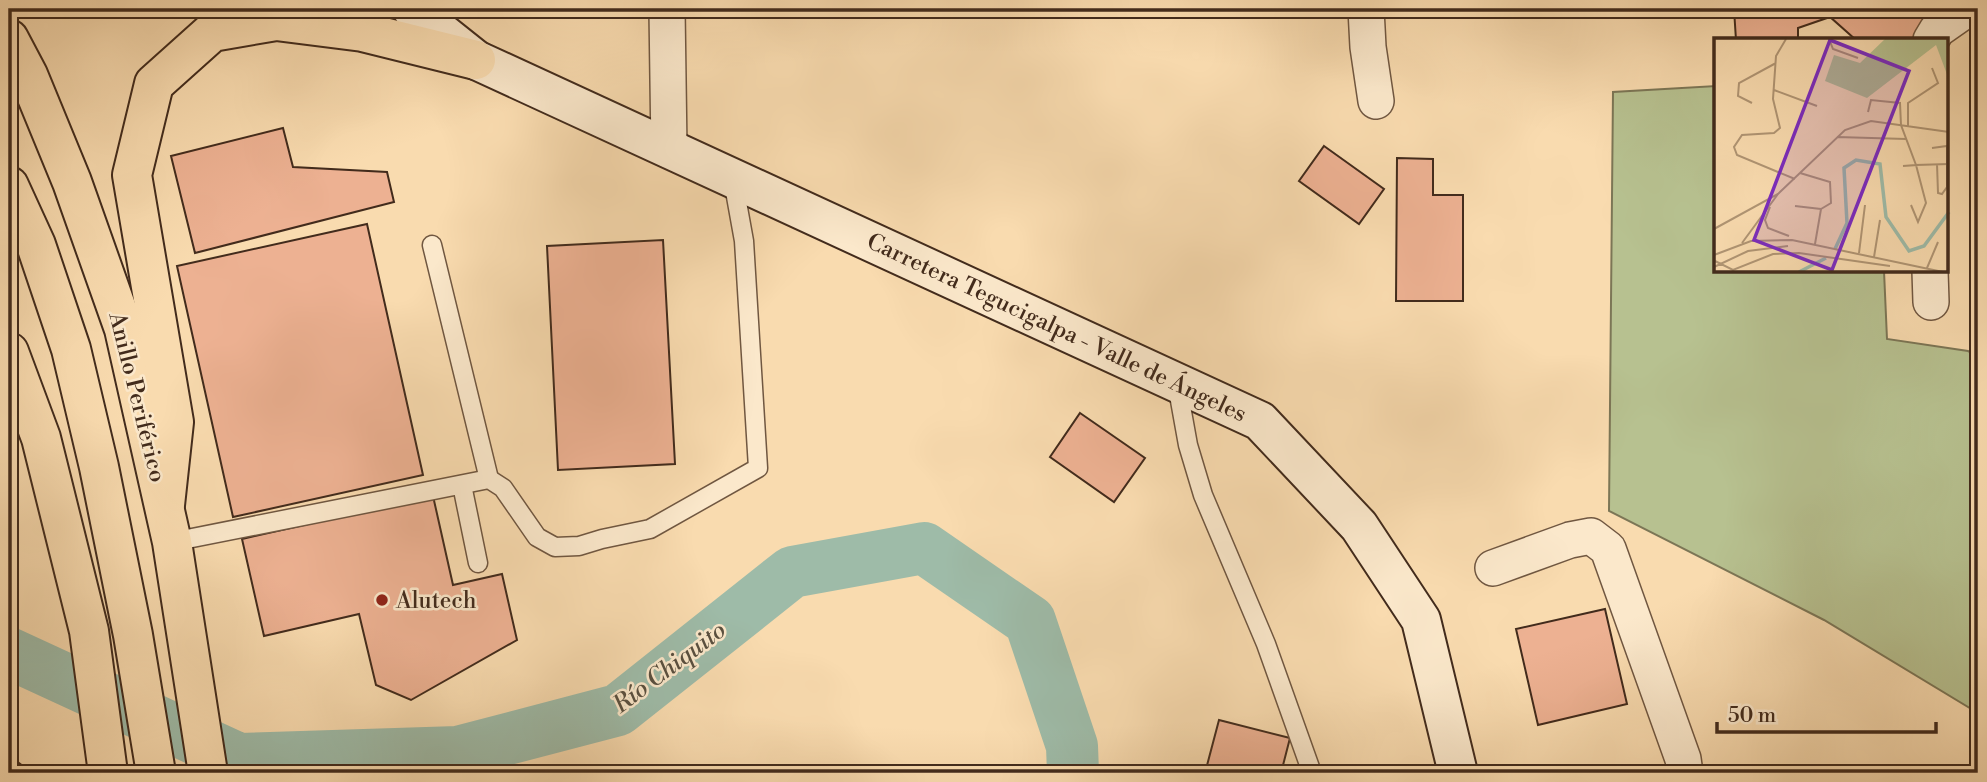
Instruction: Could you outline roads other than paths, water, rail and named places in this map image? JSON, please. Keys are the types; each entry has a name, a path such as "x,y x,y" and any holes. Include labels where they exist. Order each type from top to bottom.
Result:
{"highway":[{"path":"367,9 476,60"},
{"path":"164,505 174,422 132,175 155,85 212,32 276,21 363,32 476,60"},
{"name":"Anillo Periférico","path":"9,39 28,75 72,182 124,329 172,542 208,773"},
{"path":"9,186 36,245 71,349 99,467 133,635 156,773"},
{"path":"9,352 41,438 89,631 108,773"}],"main road":[{"name":"Carretera Tegucigalpa - Valle de Ángeles","path":"412,9 476,60 1176,380 1260,421 1359,526 1421,621 1458,773"}],"street":[{"path":"667,9 669,150"},
{"path":"1366,9 1368,47 1376,101"},
{"path":"1932,38 1937,30 1967,9"},
{"path":"1493,568 1570,540 1591,536 1608,549 1683,759 1685,773"}],"lane":[{"path":"432,245 489,479 503,488 537,537 555,547 579,546 650,529 758,468 744,241 733,177"},
{"path":"1176,380 1188,446 1203,495 1266,644 1312,773"},
{"path":"172,542 489,479"},
{"path":"462,485 478,563"}],"waterway":[{"name":"Río Chiquito","path":"9,653 239,759 458,752 618,710 792,572 924,548 1030,621 1072,746 1073,773"}],"place":[{"name":"Alutech","path":"382,600"}]}
